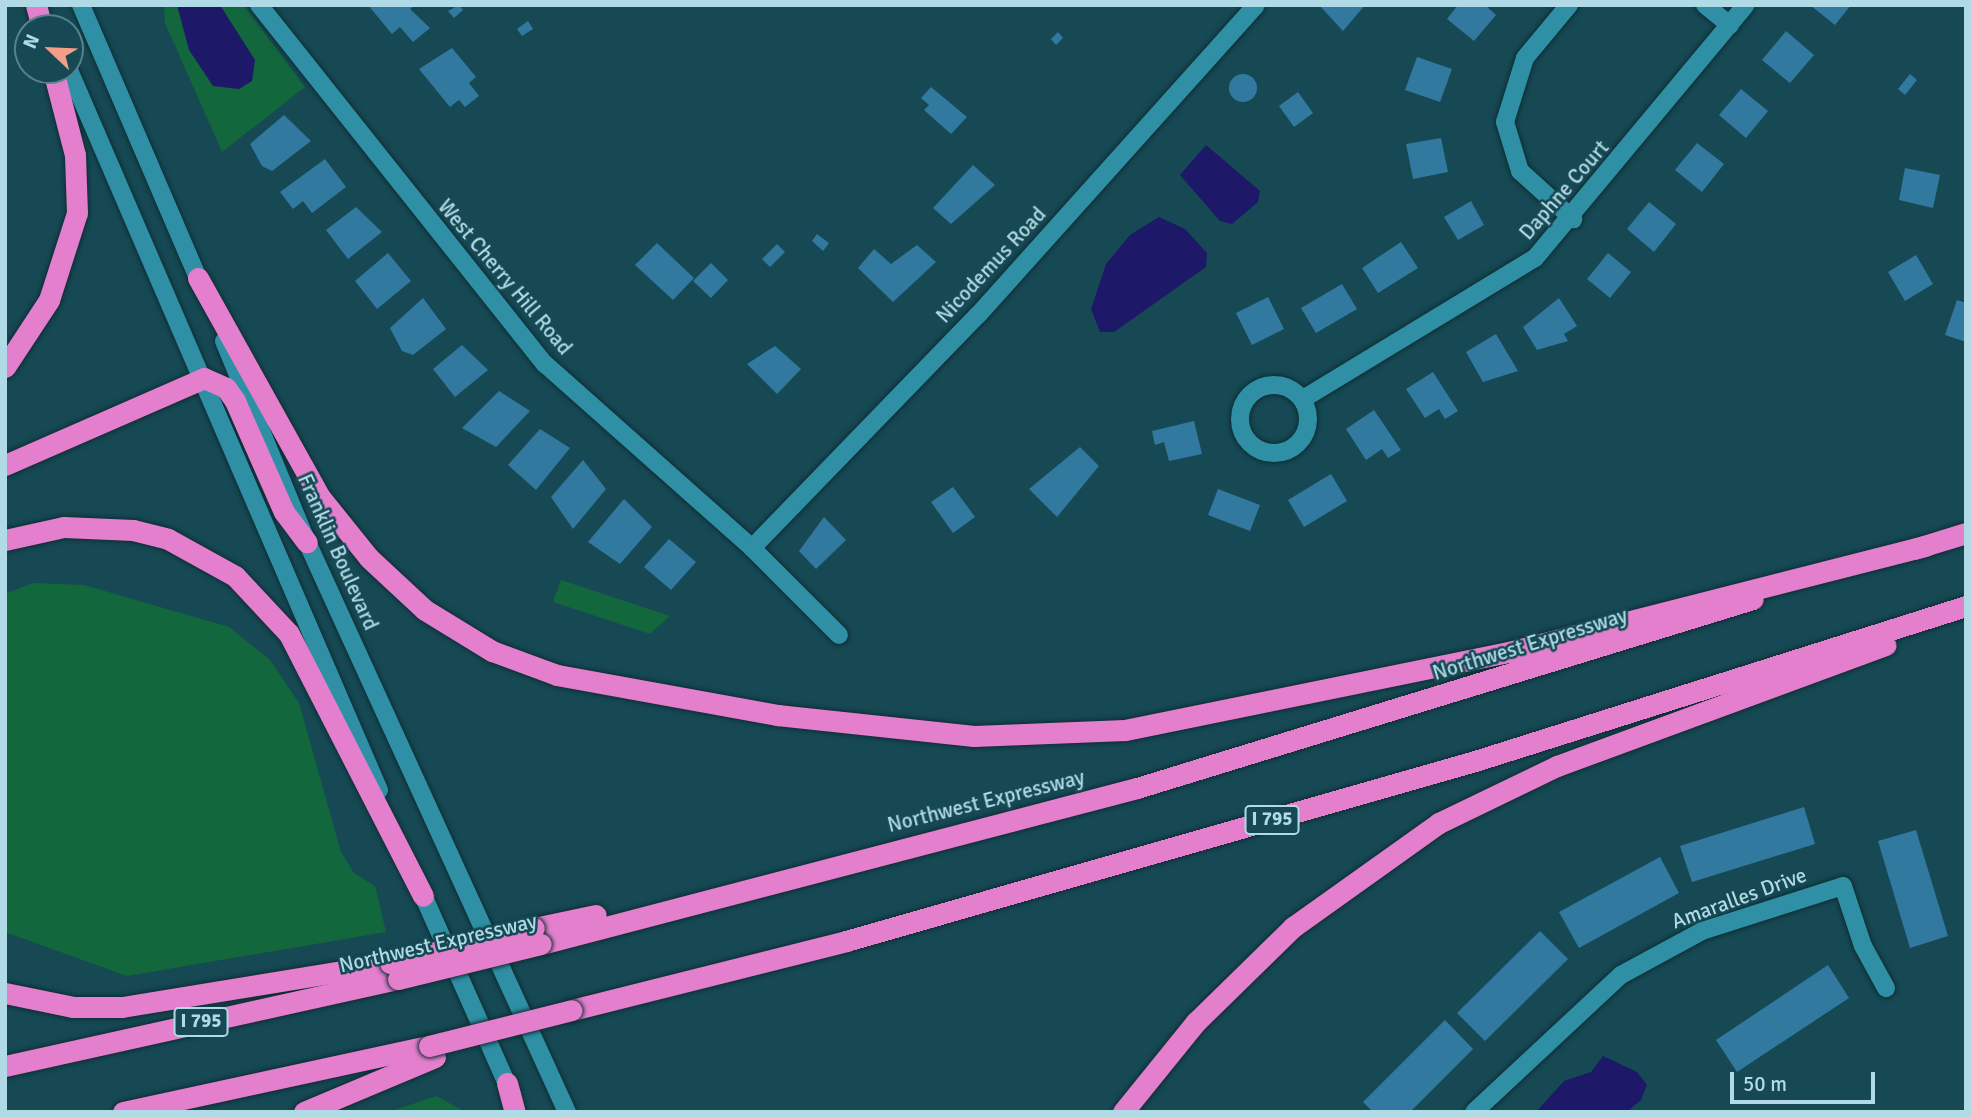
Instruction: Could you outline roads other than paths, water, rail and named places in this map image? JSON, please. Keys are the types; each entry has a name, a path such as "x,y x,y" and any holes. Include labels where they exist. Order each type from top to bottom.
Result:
{"highway":[{"path":"5,367 49,300 77,213 75,155 57,84"},
{"path":"198,278 320,497 369,558 425,610 492,651 557,675 777,715 974,736 1125,730 1509,652 1926,546"},
{"path":"5,464 204,378 226,388 235,401 284,512 307,542"},
{"path":"5,540 64,527 133,530 178,543 234,576 289,634 423,896"},
{"name":"Northwest Expressway","path":"5,1066 1137,788 1966,533"},
{"name":"I 795","path":"123,1112 432,1051 510,1026 846,941 1475,761 1966,606"},
{"path":"1123,1112 1196,1023 1293,927 1439,823 1557,765 1966,616"},
{"path":"5,993 73,1007 122,1007 394,971"},
{"path":"304,1112 432,1051"},
{"path":"507,1083 515,1112"}],"street":[{"name":"Franklin Boulevard","path":"81,5 307,542 566,1112"},
{"name":"West Cherry Hill Road","path":"260,5 545,364 752,548 839,635"},
{"name":"Nicodemus Road","path":"752,548 978,314 1256,5"},
{"path":"1569,5 1525,58 1505,122 1520,171 1573,219"},
{"path":"1705,5 1730,25"},
{"name":"Daphne Court","path":"1303,400 1535,258 1573,219 1746,5"},
{"path":"75,84 204,378 423,896 520,1112"},
{"name":"Amaralles Drive","path":"1474,1112 1621,975 1702,931 1843,886 1863,946 1886,988"}]}
